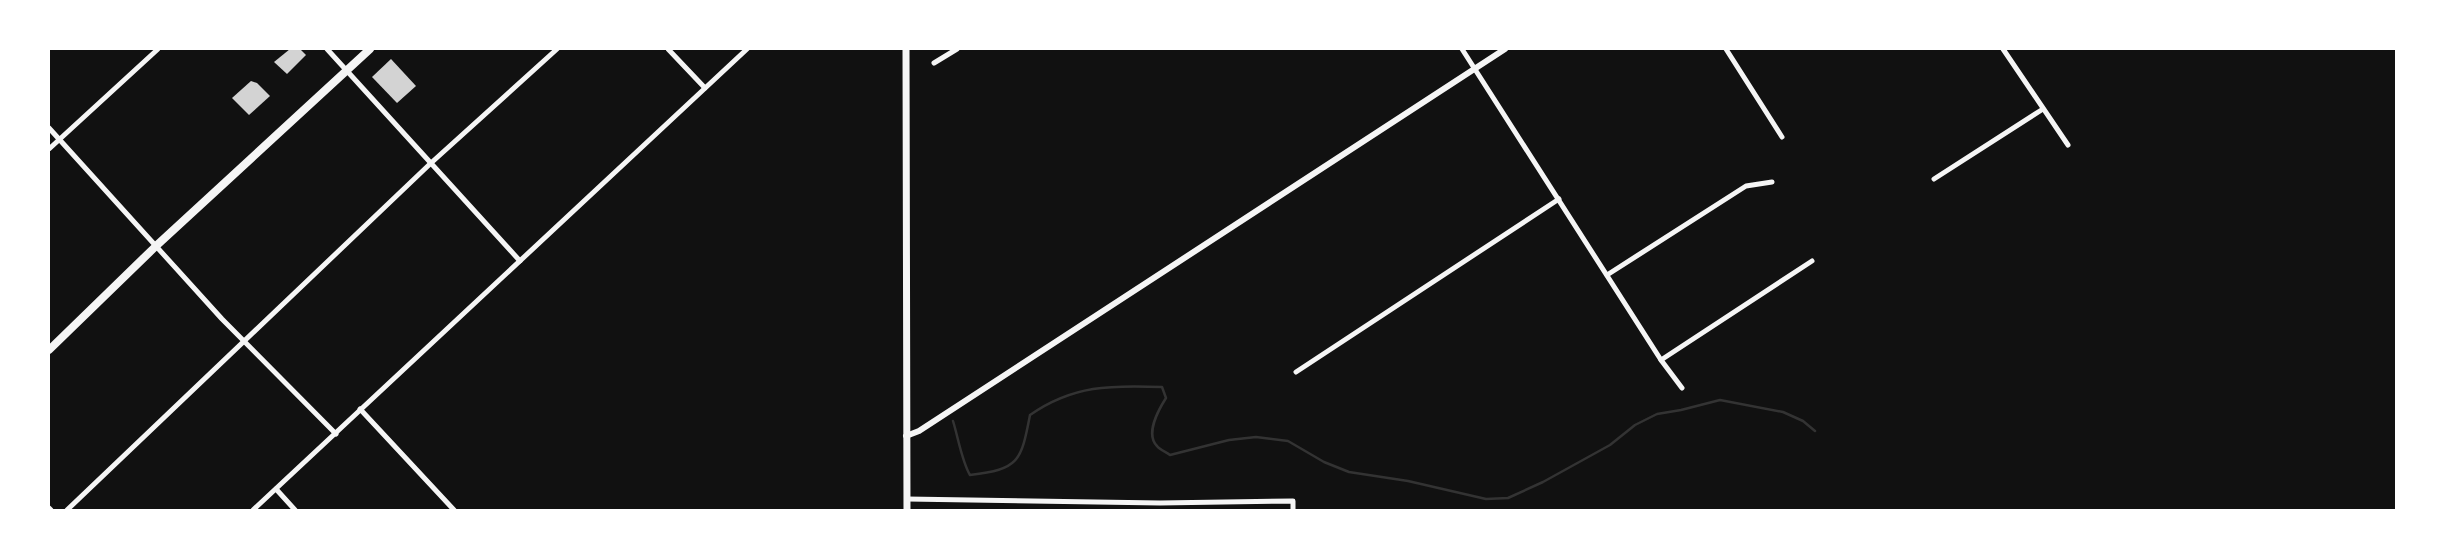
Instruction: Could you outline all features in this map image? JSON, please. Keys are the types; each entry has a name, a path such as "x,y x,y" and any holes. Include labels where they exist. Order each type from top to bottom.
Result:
{"main road":[{"path":"49,350 156,246 370,49"},
{"path":"906,49 907,510"}],"street":[{"path":"49,149 158,49"},
{"path":"327,49 520,261"},
{"path":"67,510 431,162 558,49"},
{"path":"668,49 705,88"},
{"path":"253,510 747,49"},
{"path":"934,63 957,49"},
{"path":"1462,49 1661,360 1682,388"},
{"path":"906,436 924,428 1505,49"},
{"path":"1726,49 1782,137"},
{"path":"2004,49 2068,145"},
{"path":"1934,179 2043,109"},
{"path":"49,128 243,340 336,434"},
{"path":"1607,275 1746,186 1772,182"},
{"path":"1296,372 1559,199"},
{"path":"1661,360 1812,262"},
{"path":"360,409 454,510"},
{"path":"276,489 295,510"},
{"path":"907,499 1160,503 1293,501 1293,510"}],"building":[{"path":"290,49 300,49 306,55 287,74 274,62"},
{"path":"391,59 416,86 397,103 372,77"},
{"path":"251,81 257,83 270,96 249,115 232,98"}],"waterway":[{"path":"953,421 962,456 970,475 986,473 1008,466 1015,460 1024,443 1030,415 1046,405 1077,392 1093,389 1126,386 1162,387 1166,398 1154,422 1152,435 1157,446 1170,455 1229,440 1256,437 1288,441 1324,462 1349,472 1408,481 1486,499 1508,498 1543,482 1610,445 1635,425 1657,414 1720,400 1783,412 1803,421 1815,431"}]}
